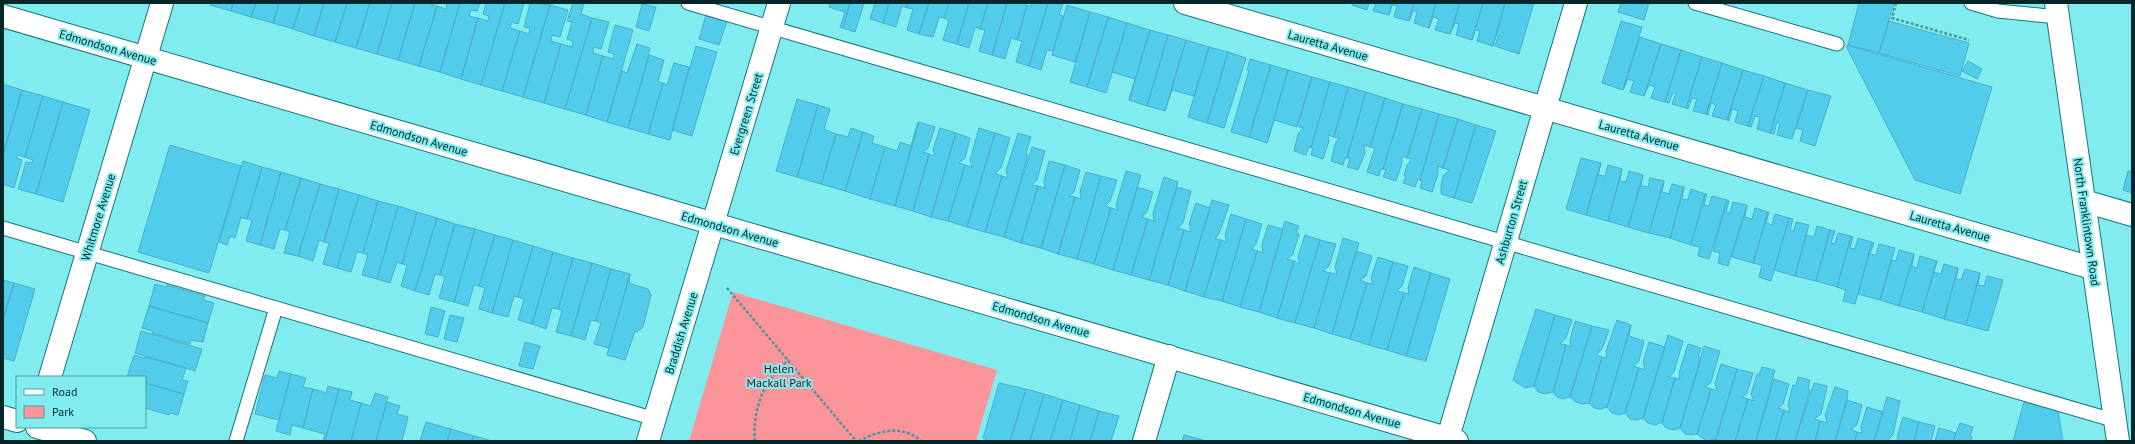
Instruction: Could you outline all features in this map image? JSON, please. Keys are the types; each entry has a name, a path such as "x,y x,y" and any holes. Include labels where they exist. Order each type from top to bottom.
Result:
{"street":[{"name":"Whitmore Avenue","path":"50,376 162,3"},
{"name":"Evergreen Street","path":"713,224 779,3"},
{"name":"Lauretta Avenue","path":"1185,3 2092,268"},
{"name":"Ashburton Street","path":"1450,440 1505,242 1576,3"},
{"name":"North Franklintown Road","path":"2057,10 2092,268 2117,431"},
{"name":"Edmondson Avenue","path":"3,16 1169,356 1450,440"},
{"path":"2084,201 2132,215"},
{"name":"Braddish Avenue","path":"648,441 713,224"},
{"path":"1144,441 1169,356"},
{"path":"3,417 16,421"},
{"path":"31,441 36,428"},
{"path":"40,428 85,441"}],"lane":[{"path":"688,3 1505,242 2117,431"},
{"path":"1695,3 1837,44"},
{"path":"1971,3 1998,11 2057,10"},
{"path":"3,228 655,419"},
{"path":"236,441 276,308"}],"path":[{"path":"1896,3 1892,18 1969,40"},
{"path":"727,288 856,441"},
{"path":"755,441 755,417 761,395 776,370 789,360"},
{"path":"859,441 875,433 890,430 905,433 921,441"}],"green space":[{"name":"Helen Mackall Park","path":"733,292 997,370 976,441 689,441"}],"building":[{"path":"211,3 233,3 231,11 210,5"},
{"path":"233,3 256,3 251,17 231,11"},
{"path":"256,3 279,3 273,23 251,17"},
{"path":"279,3 301,3 293,29 273,23"},
{"path":"301,3 324,3 314,36 293,29"},
{"path":"324,3 347,3 335,42 314,36"},
{"path":"347,3 370,3 356,48 335,42"},
{"path":"370,3 392,3 377,54 356,48"},
{"path":"392,3 415,3 398,60 377,54"},
{"path":"415,3 427,3 437,6 419,66 398,60"},
{"path":"447,3 460,3 440,72 419,66 437,6 446,9"},
{"path":"460,3 480,3 477,11 471,10 469,16 478,18 461,79 440,72"},
{"path":"486,3 505,3 481,85 461,79 478,18 488,21 489,16 483,14"},
{"path":"505,3 524,3 518,24 512,22 510,28 520,31 502,91 481,85"},
{"path":"530,3 550,5 523,97 502,91 520,31 529,34 530,28 524,27"},
{"path":"573,3 584,3 581,14 592,18 565,109 544,103 561,44 572,47 573,41 567,39 572,22 567,21"},
{"path":"830,3 850,3 843,28 840,27 845,12 829,7"},
{"path":"850,3 864,3 855,32 843,28"},
{"path":"875,3 889,3 883,23 870,19"},
{"path":"889,3 908,3 907,8 902,6 896,27 883,23"},
{"path":"908,3 929,3 919,34 907,30 913,9 907,8"},
{"path":"929,3 949,3 944,18 939,17 933,37 919,34"},
{"path":"949,3 969,3 957,44 943,40 949,20 944,18"},
{"path":"969,3 988,3 980,29 975,27 969,48 957,44"},
{"path":"988,3 1007,3 992,55 979,51 985,30 980,29"},
{"path":"1007,3 1022,3 1027,5 1017,40 1011,38 1005,59 992,55"},
{"path":"1032,3 1048,3 1029,66 1016,62 1022,41 1017,40 1027,5 1031,7"},
{"path":"1048,3 1063,3 1059,15 1063,16 1053,51 1047,50 1041,70 1029,66"},
{"path":"1352,3 1369,3 1367,10 1352,5"},
{"path":"1376,3 1392,3 1389,15 1373,11"},
{"path":"1392,3 1414,3 1409,21 1394,17 1397,6 1392,5 1389,15"},
{"path":"1414,3 1436,3 1429,28 1414,23 1417,12 1413,11 1409,21"},
{"path":"1436,3 1460,3 1450,34 1435,30 1439,19 1433,17 1429,28"},
{"path":"1460,3 1483,3 1472,40 1456,35 1459,24 1455,23 1450,34"},
{"path":"1483,3 1505,3 1493,46 1477,41 1480,31 1475,30 1472,40"},
{"path":"1505,3 1534,3 1519,54 1495,46 1498,36 1496,35"},
{"path":"1621,3 1649,3 1644,20 1618,12"},
{"path":"1859,3 1894,3 1879,53 1848,45"},
{"path":"642,4 656,7 649,31 636,27"},
{"path":"550,5 568,10 560,37 552,35 551,41 561,44 544,103 523,97"},
{"path":"1067,5 1090,12 1075,62 1052,55"},
{"path":"1090,12 1108,17 1087,87 1070,82"},
{"path":"706,15 727,21 719,45 699,39"},
{"path":"1108,17 1127,23 1106,93 1087,87"},
{"path":"592,18 609,22 601,49 594,47 593,53 603,56 586,115 565,109"},
{"path":"1621,21 1642,27 1623,90 1602,83"},
{"path":"1889,21 1969,43 1960,76 1879,53"},
{"path":"1127,23 1150,30 1129,100 1135,79 1112,72"},
{"path":"615,25 633,30 607,122 586,115 603,56 613,59 614,54 608,52"},
{"path":"1150,30 1168,35 1147,106 1129,100"},
{"path":"1168,35 1186,40 1165,111 1147,106"},
{"path":"1640,37 1661,44 1644,96 1630,92 1634,81 1628,79 1623,90"},
{"path":"1186,40 1209,47 1194,96 1172,90 1165,111"},
{"path":"637,44 650,48 628,128 607,122 622,71 627,73"},
{"path":"1661,44 1681,50 1665,102 1651,98 1655,87 1649,85 1644,96"},
{"path":"1847,45 1992,87 1960,194 1915,180 1847,48"},
{"path":"696,46 717,52 692,136 672,130"},
{"path":"1209,47 1228,52 1207,123 1188,117"},
{"path":"1681,50 1702,57 1686,108 1672,104 1676,93 1673,92 1669,103 1665,102"},
{"path":"1228,52 1246,58 1224,128 1207,123"},
{"path":"649,55 664,60 658,82 663,83 648,134 628,128"},
{"path":"1702,57 1722,63 1706,114 1693,111 1697,99 1692,98 1688,109 1686,108"},
{"path":"1250,59 1271,65 1249,137 1231,132 1249,70 1247,70"},
{"path":"1968,61 1982,69 1977,79 1962,71"},
{"path":"674,63 689,67 670,140 648,134 663,83 667,85"},
{"path":"1722,63 1743,70 1727,120 1712,116 1716,105 1711,103 1708,115 1706,114"},
{"path":"1271,65 1288,70 1267,143 1249,137"},
{"path":"1288,70 1312,77 1297,127 1274,120 1267,143"},
{"path":"1743,70 1764,76 1748,126 1735,122 1738,111 1732,109 1729,121 1727,120"},
{"path":"1764,76 1785,83 1770,133 1757,129 1760,117 1755,116 1751,127 1748,126"},
{"path":"1312,77 1330,82 1311,148 1309,147 1306,155 1294,151 1298,134 1303,128 1297,126"},
{"path":"1330,82 1348,87 1334,137 1328,135 1329,141 1323,159 1311,155 1313,148 1311,148"},
{"path":"1785,83 1808,90 1792,139 1777,135 1780,123 1777,122 1774,134 1770,133"},
{"path":"3,84 22,90 3,155"},
{"path":"1348,87 1366,92 1347,158 1345,158 1343,165 1331,161 1335,144 1339,138 1334,137"},
{"path":"22,90 43,96 25,157 17,155 16,158 22,160 14,188 3,184 3,155"},
{"path":"1808,90 1831,96 1815,146 1800,141 1803,130 1796,128"},
{"path":"1366,92 1385,98 1370,147 1364,145 1365,153 1358,170 1347,167 1350,159 1347,158"},
{"path":"43,96 63,102 36,194 18,189 26,162 32,163 33,160 25,157"},
{"path":"1385,98 1403,104 1383,169 1381,169 1379,176 1367,172 1375,148 1370,147"},
{"path":"797,99 818,105 797,177 776,171"},
{"path":"63,102 90,110 63,202 36,194"},
{"path":"1403,104 1422,109 1407,158 1402,156 1402,163 1396,181 1383,177 1386,170 1383,169"},
{"path":"818,105 830,109 824,129 836,134 821,184 797,177"},
{"path":"1422,109 1439,114 1420,180 1418,179 1415,187 1403,183 1406,176 1404,176 1407,165 1412,159 1407,158"},
{"path":"1439,114 1458,119 1443,168 1438,166 1438,174 1432,192 1420,188 1422,181 1420,180"},
{"path":"1458,119 1476,125 1454,198 1441,194 1441,186 1443,176 1449,170 1443,168"},
{"path":"918,122 895,206 870,199 885,147 897,151 900,142 911,146"},
{"path":"919,122 935,127 928,148 923,152 929,154 913,211 895,206"},
{"path":"1476,125 1496,131 1472,203 1454,198"},
{"path":"851,128 863,132 845,191 821,184 836,134 848,137"},
{"path":"940,128 956,133 931,217 913,211 929,154 935,156 933,150"},
{"path":"979,128 995,133 967,227 948,221 965,165 972,167 970,160"},
{"path":"863,132 874,136 872,143 885,147 870,199 845,191"},
{"path":"956,133 970,138 965,158 959,163 965,165 948,221 931,217"},
{"path":"995,133 1010,138 1001,168 995,173 1002,176 985,232 967,227"},
{"path":"1018,133 1031,137 1026,154 1028,155 1004,237 985,232 1002,176 1008,178 1006,171"},
{"path":"170,145 241,166 209,273 138,252"},
{"path":"1032,147 1045,151 1037,180 1032,185 1038,186 1021,243 1004,237"},
{"path":"1581,158 1601,163 1586,215 1566,209"},
{"path":"243,161 262,167 247,219 241,217 235,238 230,236 227,245 219,242"},
{"path":"1049,161 1065,165 1041,248 1021,243 1038,186 1045,188 1044,181"},
{"path":"1601,163 1598,175 1605,176 1608,165 1622,169 1608,221 1586,215"},
{"path":"1065,165 1080,170 1074,192 1069,196 1075,197 1058,254 1041,248"},
{"path":"262,167 281,172 260,245 246,241 252,220 247,219"},
{"path":"1622,169 1620,181 1626,182 1629,171 1643,175 1628,227 1608,221"},
{"path":"1126,171 1141,175 1113,270 1094,264 1111,208 1118,210 1116,205"},
{"path":"2128,171 2132,172 2132,193 2123,190"},
{"path":"281,172 301,178 285,230 280,229 274,249 260,245"},
{"path":"1086,172 1101,176 1077,259 1058,254 1075,197 1081,199 1080,192"},
{"path":"1643,175 1641,186 1648,187 1650,178 1664,181 1649,233 1628,227"},
{"path":"1101,176 1117,180 1110,201 1105,206 1111,208 1094,264 1077,259"},
{"path":"1164,177 1178,182 1149,280 1131,275 1148,219 1154,221 1153,213"},
{"path":"301,178 320,184 298,256 284,253 290,232 285,230"},
{"path":"1664,181 1662,192 1669,194 1672,184 1684,187 1670,238 1649,233"},
{"path":"320,184 339,189 324,242 319,240 313,261 298,256"},
{"path":"1137,187 1153,192 1147,212 1142,217 1148,219 1131,275 1113,270"},
{"path":"1177,187 1191,191 1183,223 1178,228 1184,230 1168,285 1149,280"},
{"path":"1684,187 1682,199 1688,200 1691,189 1705,194 1691,245 1670,238"},
{"path":"339,189 359,195 337,268 323,264 329,243 324,242"},
{"path":"1705,194 1707,194 1704,205 1709,206 1712,196 1727,200 1709,259 1698,256 1700,247 1691,245"},
{"path":"359,195 378,201 363,253 357,252 351,272 337,268"},
{"path":"1212,200 1229,205 1219,234 1215,239 1221,240 1204,297 1185,291"},
{"path":"1727,200 1729,201 1726,212 1730,213 1733,202 1747,205 1728,266 1718,263 1720,253 1713,251"},
{"path":"378,201 398,206 377,279 362,275 368,255 363,253"},
{"path":"1196,203 1210,208 1185,291 1168,285 1184,230 1191,232 1189,224"},
{"path":"1747,205 1745,217 1752,219 1755,208 1768,212 1753,263 1732,257"},
{"path":"398,206 417,212 402,264 397,262 390,283 377,279"},
{"path":"417,212 437,218 415,291 401,286 407,265 402,264"},
{"path":"1768,212 1766,223 1772,225 1775,214 1789,218 1771,281 1759,277 1762,265 1753,263"},
{"path":"1231,214 1246,219 1222,301 1204,297 1221,240 1227,242 1225,236"},
{"path":"437,218 455,224 440,275 435,274 429,295 415,291"},
{"path":"1789,218 1793,219 1790,230 1794,231 1796,222 1809,225 1795,276 1774,270"},
{"path":"1246,219 1262,224 1256,244 1252,249 1257,251 1240,307 1222,301"},
{"path":"1285,221 1299,226 1296,233 1299,234 1293,254 1287,259 1294,261 1277,318 1259,312"},
{"path":"455,224 475,229 454,302 439,298 445,277 440,275"},
{"path":"1268,225 1283,229 1259,312 1240,307 1257,251 1263,253 1262,245"},
{"path":"1817,226 1830,230 1816,281 1795,276 1806,235 1814,237"},
{"path":"475,229 495,235 479,286 474,285 468,306 454,302"},
{"path":"1830,230 1835,231 1831,243 1835,244 1838,233 1851,236 1837,287 1816,281"},
{"path":"495,235 513,240 492,313 479,309 485,288 479,286"},
{"path":"1305,235 1320,240 1295,323 1277,318 1294,261 1300,264 1298,257"},
{"path":"1851,236 1853,237 1850,248 1855,249 1858,238 1872,242 1855,304 1843,301 1846,290 1837,287"},
{"path":"1343,238 1359,243 1332,334 1314,328 1330,273 1337,274 1335,267"},
{"path":"513,240 533,246 518,297 514,296 508,317 492,313"},
{"path":"1320,240 1336,244 1329,266 1323,271 1330,273 1314,328 1295,323"},
{"path":"1872,242 1874,243 1870,254 1876,255 1879,244 1895,248 1880,300 1858,294"},
{"path":"533,246 553,252 532,324 518,320 524,299 518,297"},
{"path":"1899,250 1914,254 1899,306 1880,300 1891,260 1896,261"},
{"path":"1356,251 1372,256 1366,276 1360,280 1367,283 1350,339 1332,334"},
{"path":"553,252 573,258 558,309 552,308 546,329 532,324"},
{"path":"1914,254 1912,266 1917,268 1920,256 1937,261 1922,312 1899,306"},
{"path":"1378,257 1393,262 1369,345 1350,339 1367,283 1373,284 1371,278"},
{"path":"573,258 592,263 571,336 556,332 562,311 558,309"},
{"path":"1393,262 1408,266 1402,286 1397,291 1404,293 1387,350 1369,345"},
{"path":"592,263 611,269 596,321 591,320 585,340 571,336"},
{"path":"1944,264 1958,268 1944,319 1922,312 1934,272 1941,274"},
{"path":"1414,267 1431,273 1406,356 1387,350 1404,293 1409,294 1408,288"},
{"path":"1958,268 1956,279 1961,280 1965,269 1980,273 1966,325 1944,319"},
{"path":"611,269 630,274 609,348 594,344 601,323 596,321"},
{"path":"1431,273 1450,279 1426,361 1406,356"},
{"path":"1980,273 1978,285 1984,286 1987,276 2003,280 1988,331 1966,325"},
{"path":"630,274 629,283 648,289 651,295 643,327 637,332 635,331 625,360 607,355"},
{"path":"3,280 14,283 3,319"},
{"path":"14,283 35,289 14,361 3,358 3,319"},
{"path":"155,284 166,287 167,285 205,296 203,300 214,303 208,323 149,306"},
{"path":"149,306 208,323 203,342 191,340 190,344 152,333 153,331 142,328"},
{"path":"431,307 445,311 438,337 425,334"},
{"path":"1536,309 1555,315 1534,386 1525,388 1513,380"},
{"path":"450,315 464,318 457,342 444,339"},
{"path":"1555,315 1572,320 1566,338 1560,344 1566,345 1553,392 1545,394 1538,392 1534,386"},
{"path":"1617,320 1631,325 1607,407 1600,409 1594,408 1589,403 1602,357 1607,358 1606,351"},
{"path":"1575,321 1592,326 1570,397 1563,399 1557,397 1553,392 1566,345 1571,347 1570,340"},
{"path":"1631,325 1629,336 1644,341 1639,361 1633,366 1639,368 1625,413 1618,415 1612,413 1607,407"},
{"path":"1592,326 1609,330 1602,349 1596,355 1602,357 1589,403 1582,404 1576,402 1570,397"},
{"path":"141,331 202,349 195,371 135,353"},
{"path":"1668,335 1683,341 1674,372 1669,377 1675,378 1662,422 1655,425 1648,423 1643,418"},
{"path":"525,342 540,346 533,369 519,366"},
{"path":"1649,342 1665,347 1643,418 1637,420 1630,419 1625,413 1639,368 1645,370 1643,362"},
{"path":"1688,344 1701,348 1698,357 1701,358 1680,428 1673,430 1666,428 1662,423 1675,378 1680,379 1679,373"},
{"path":"1704,346 1720,351 1711,382 1705,387 1711,389 1697,434 1685,434 1680,428"},
{"path":"134,355 186,368 182,380 188,381 184,394 146,383 146,376 127,376"},
{"path":"1721,364 1737,369 1716,439 1707,441 1697,434 1711,389 1717,391 1715,383"},
{"path":"1762,367 1775,370 1756,441 1735,441 1748,399 1754,401 1751,394 1757,374 1759,375"},
{"path":"1737,369 1753,373 1747,393 1742,397 1748,399 1735,441 1719,441 1716,439"},
{"path":"279,371 291,374 279,420 255,414 265,375 277,378"},
{"path":"291,374 306,378 303,387 313,389 303,428 292,425 290,435 276,431"},
{"path":"1798,377 1810,380 1808,390 1810,390 1795,441 1775,441 1784,410 1790,412 1788,404 1793,385 1796,386"},
{"path":"1774,379 1789,384 1783,404 1778,408 1784,410 1775,441 1756,441"},
{"path":"146,383 184,394 178,415 170,413 169,415 146,408"},
{"path":"999,383 1026,389 1010,441 989,441 983,438"},
{"path":"1814,383 1827,386 1821,414 1814,419 1820,421 1815,441 1795,441"},
{"path":"328,386 339,389 325,441 323,441 325,434 303,428 313,389 326,393"},
{"path":"1835,387 1848,391 1847,400 1835,441 1815,441 1820,421 1827,423 1825,415"},
{"path":"339,389 352,392 350,400 361,403 351,441 325,441"},
{"path":"1026,389 1044,394 1030,441 1010,441"},
{"path":"375,393 388,397 376,441 351,441 361,403 371,406"},
{"path":"1044,394 1063,400 1050,441 1030,441"},
{"path":"1887,397 1900,401 1893,435 1888,440 1890,441 1874,441"},
{"path":"1063,400 1080,405 1070,441 1050,441"},
{"path":"1847,400 1862,405 1857,425 1851,429 1857,432 1855,441 1835,441"},
{"path":"387,402 400,406 397,414 408,417 402,441 376,441"},
{"path":"2024,402 2058,411 2063,441 2013,441"},
{"path":"1080,405 1099,411 1090,441 1070,441"},
{"path":"1867,407 1883,412 1874,441 1855,441 1857,432 1862,433 1861,426"},
{"path":"1099,411 1119,416 1111,441 1090,441"},
{"path":"1903,417 1919,422 1914,441 1898,441 1897,437"},
{"path":"426,422 451,429 447,441 420,441"},
{"path":"1919,422 1935,426 1931,441 1914,441"},
{"path":"1960,423 1973,427 1970,436 1972,437 1971,441 1953,441"},
{"path":"1939,428 1956,433 1953,441 1935,441"},
{"path":"451,429 474,436 472,441 447,441"},
{"path":"1184,435 1203,440 1203,441 1182,441"},
{"path":"474,436 492,441 472,441"}]}
